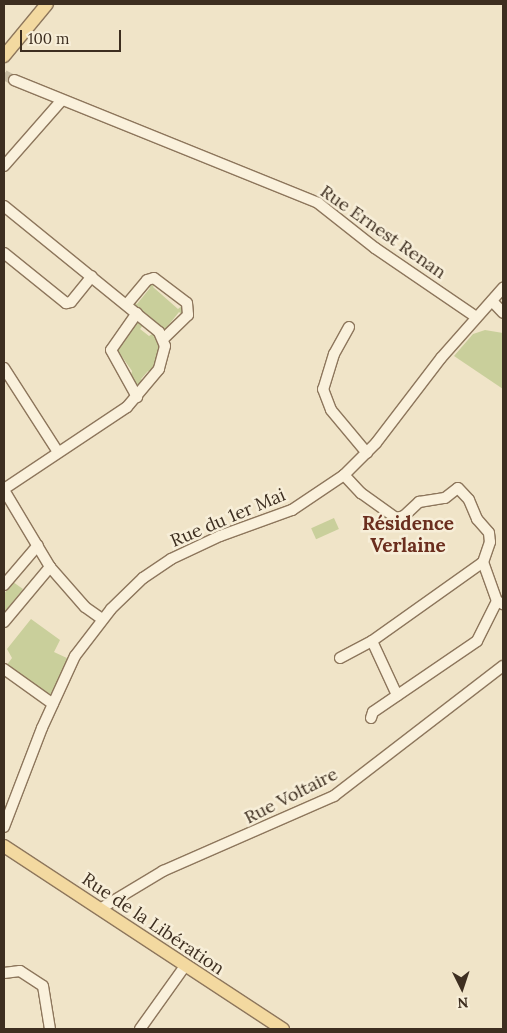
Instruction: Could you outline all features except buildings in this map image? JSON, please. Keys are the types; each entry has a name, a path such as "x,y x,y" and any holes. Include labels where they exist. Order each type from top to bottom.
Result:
{"main road":[{"path":"4,56 47,4"},
{"name":"Rue de la Libération","path":"4,846 283,1029"}],"street":[{"name":"Rue Ernest Renan","path":"14,80 318,203 375,248 476,317"},
{"path":"4,166 62,100"},
{"path":"5,208 127,304 163,339 164,357 159,369 127,407 4,489 50,567 85,607 102,619"},
{"path":"4,252 66,303 71,302 92,276"},
{"path":"127,304 148,280 154,278 187,303 188,315 172,334 163,339"},
{"name":"Rue du 1er Mai","path":"4,827 53,704 80,647 102,619 143,578 171,559 220,536 292,510 344,475 367,453 476,317 503,288"},
{"path":"492,301 503,313"},
{"path":"137,313 111,350 137,397"},
{"path":"349,327 334,354 323,389 331,410 367,453"},
{"path":"4,368 58,452"},
{"path":"340,658 372,641 483,562 490,542 489,533 477,519 469,500 458,488 445,498 419,502 404,516 396,518 361,493 344,475"},
{"path":"4,585 38,545"},
{"path":"371,718 373,712 477,641 500,603 483,562"},
{"path":"4,622 50,567"},
{"path":"372,641 397,695"},
{"name":"Rue Voltaire","path":"100,909 163,871 334,796 503,666"},
{"path":"4,669 53,704"},
{"path":"140,1029 185,966"},
{"path":"4,973 20,971 43,986 50,1029"}],"green space":[{"path":"156,283 153,287 178,309 183,305 183,315 179,312 167,327 170,331 163,333 162,329 133,305 133,301 137,304 150,288 147,285"},
{"path":"137,322 143,325 140,329 149,336 154,333 161,351 153,374 148,371 141,379 145,382 138,385 130,380 132,371 118,351 115,354 116,342 124,342 134,328 130,327"},
{"path":"485,330 503,333 503,389 454,356 473,334"},
{"path":"334,518 339,529 316,539 311,528"},
{"path":"13,582 23,589 4,613 4,594"},
{"path":"31,619 60,640 54,652 69,659 49,698 6,666 12,658 7,649"}],"tunnel":[{"path":"4,75 14,80"}],"district":[{"name":"Résidence Verlaine","path":"408,535"}]}
